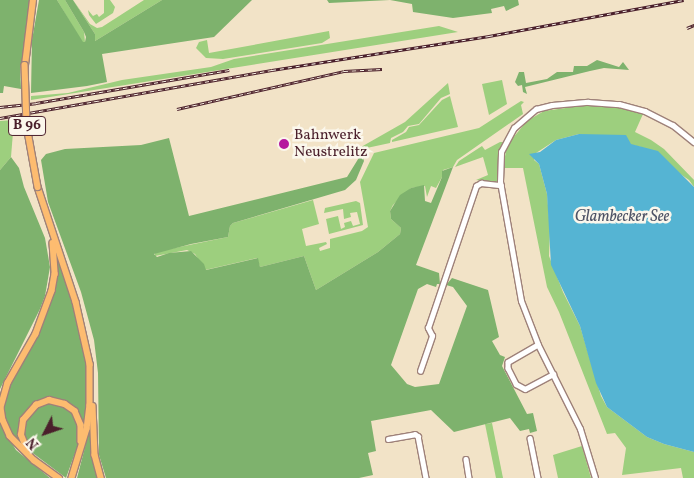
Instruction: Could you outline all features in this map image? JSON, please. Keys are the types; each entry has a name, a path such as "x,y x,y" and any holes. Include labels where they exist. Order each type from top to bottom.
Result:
{"main road":[{"name":"B 96","path":"33,0 25,65 27,126 38,187 52,234 68,275 84,333 91,387 95,455 101,478"},
{"name":"B 96","path":"52,234 55,274 52,291 36,334 8,382 1,408 3,420 10,436 34,460 59,478"},
{"name":"B 96","path":"73,475 87,429 91,387"},
{"name":"B 96","path":"34,460 22,442 21,427 33,408 49,400 69,406 78,416 82,430 80,455"}],"street":[{"path":"595,478 580,429 538,345 519,292 500,184 500,158 505,140 523,119 545,107 588,102 630,106 666,121 694,142"},
{"path":"420,371 432,336 428,328 476,186 481,183 500,184"},
{"path":"538,345 511,358 508,362 508,368 517,386 526,388 554,374"},
{"path":"388,439 415,434 418,436 426,478"},
{"path":"530,438 538,478"},
{"path":"466,460 469,478"}],"green space":[{"path":"0,0 30,0 22,65 20,65 21,89 4,86 3,93 0,93"},
{"path":"39,0 57,0 83,42 85,42 84,32 65,0 73,0 95,34 95,41 162,0 252,0 214,37 102,54 107,82 31,93 32,40"},
{"path":"57,0 65,0 84,32 85,42 82,42"},
{"path":"73,0 90,24 97,28 102,27 144,0 162,0 95,41 95,34"},
{"path":"104,0 110,0 115,7 113,13 96,24 89,15 88,10 93,16 97,14 99,17 104,13"},
{"path":"327,0 390,0 329,3"},
{"path":"390,0 518,0 519,5 506,11 504,6 491,9 492,13 453,18 413,12 412,4"},
{"path":"439,26 458,32 31,100 31,96 68,93 122,80 211,67 234,59"},
{"path":"329,31 330,38 322,43 223,59 206,58 196,48 199,42 207,40 209,53"},
{"path":"597,60 619,67 623,62 629,70 604,68 590,71 525,87 527,94 523,92 522,85 518,86 515,82 519,72 524,72 526,83 547,79 557,72 573,72 574,66 587,66"},
{"path":"502,80 507,104 489,115 482,84"},
{"path":"448,83 450,94 441,98 419,124 408,126 403,132 391,138 390,143 362,149 361,147 405,122"},
{"path":"450,96 458,127 392,142 392,140 406,132 409,127 419,125 442,100"},
{"path":"521,101 524,102 521,105 523,114 457,160 453,167 443,170 442,177 436,188 431,186 427,197 425,186 411,188 393,205 390,211 391,219 401,228 400,234 378,252 316,290 304,256 260,267 257,258 205,270 195,254 187,250 155,256 155,252 228,237 230,226 233,223 313,200 319,224 302,229 306,246 326,242 327,244 319,248 320,251 330,248 330,239 362,231 368,227 360,182 374,153 479,128"},
{"path":"587,105 615,107 643,114 635,132 664,149 694,180 694,187 689,180 641,147 579,134 556,140 536,153 534,160 539,164 547,194 550,229 549,256 563,292 580,326 601,396 607,407 647,437 694,452 694,478 683,478 681,468 622,475 626,448 615,433 607,434 559,312 547,287 523,168 503,168 507,145 527,121 544,111"},
{"path":"14,120 11,157 0,170 0,121"},
{"path":"169,138 189,216 347,177 360,156 363,158 364,161 356,180 345,190 233,223 230,226 228,237 154,254 157,257 169,253 191,251 204,264 206,270 258,258 260,267 304,256 316,290 378,252 400,234 401,228 391,219 390,211 400,195 411,188 424,185 425,201 431,203 442,177 442,171 453,167 416,265 439,273 440,284 437,284 436,287 427,284 418,289 391,365 407,384 415,387 439,384 467,306 453,287 446,285 452,278 488,290 499,337 492,341 500,355 505,357 502,366 527,414 533,413 537,431 530,433 529,429 520,431 510,418 454,432 431,410 371,421 376,451 368,453 373,475 359,478 106,478 99,455 98,373 94,340 81,292 48,202 41,160 46,154 65,149 141,145"},
{"path":"503,142 498,158 498,180 496,182 476,180 488,175 483,157 455,167 459,161 482,146 485,150"},
{"path":"11,157 19,168 24,187 45,238 50,267 45,296 40,309 0,389 0,170"},
{"path":"356,201 360,203 363,225 329,234 326,219 338,216 341,229 345,227 344,223 351,221 353,226 360,224 357,212 350,213 351,217 344,219 343,209 324,213 325,208"},
{"path":"56,252 76,309 87,357 88,401 85,427 73,406 58,399 41,400 28,409 20,423 19,436 24,449 9,429 5,417 4,401 9,384 47,312"},
{"path":"50,403 70,409 79,422 80,439 66,478 30,451 23,435 25,421 39,405"},
{"path":"492,423 503,478 496,478 485,424"},
{"path":"0,424 16,450 50,478 0,478"},
{"path":"91,424 92,451 98,478 77,478"},
{"path":"582,446 591,478 558,478 553,455"}],"water":[{"name":"Glambecker See","path":"579,134 626,135 631,144 658,151 694,187 694,452 647,437 607,407 596,383 580,326 551,265 547,194 539,164 529,154 540,152 556,140"}],"railway":[{"path":"0,118 272,70 489,36 684,0"},
{"path":"687,28 694,25"},
{"path":"177,109 344,71 382,69"},
{"path":"0,107 36,103 229,70"}],"place":[{"name":"Bahnwerk Neustrelitz","path":"284,144"}]}
